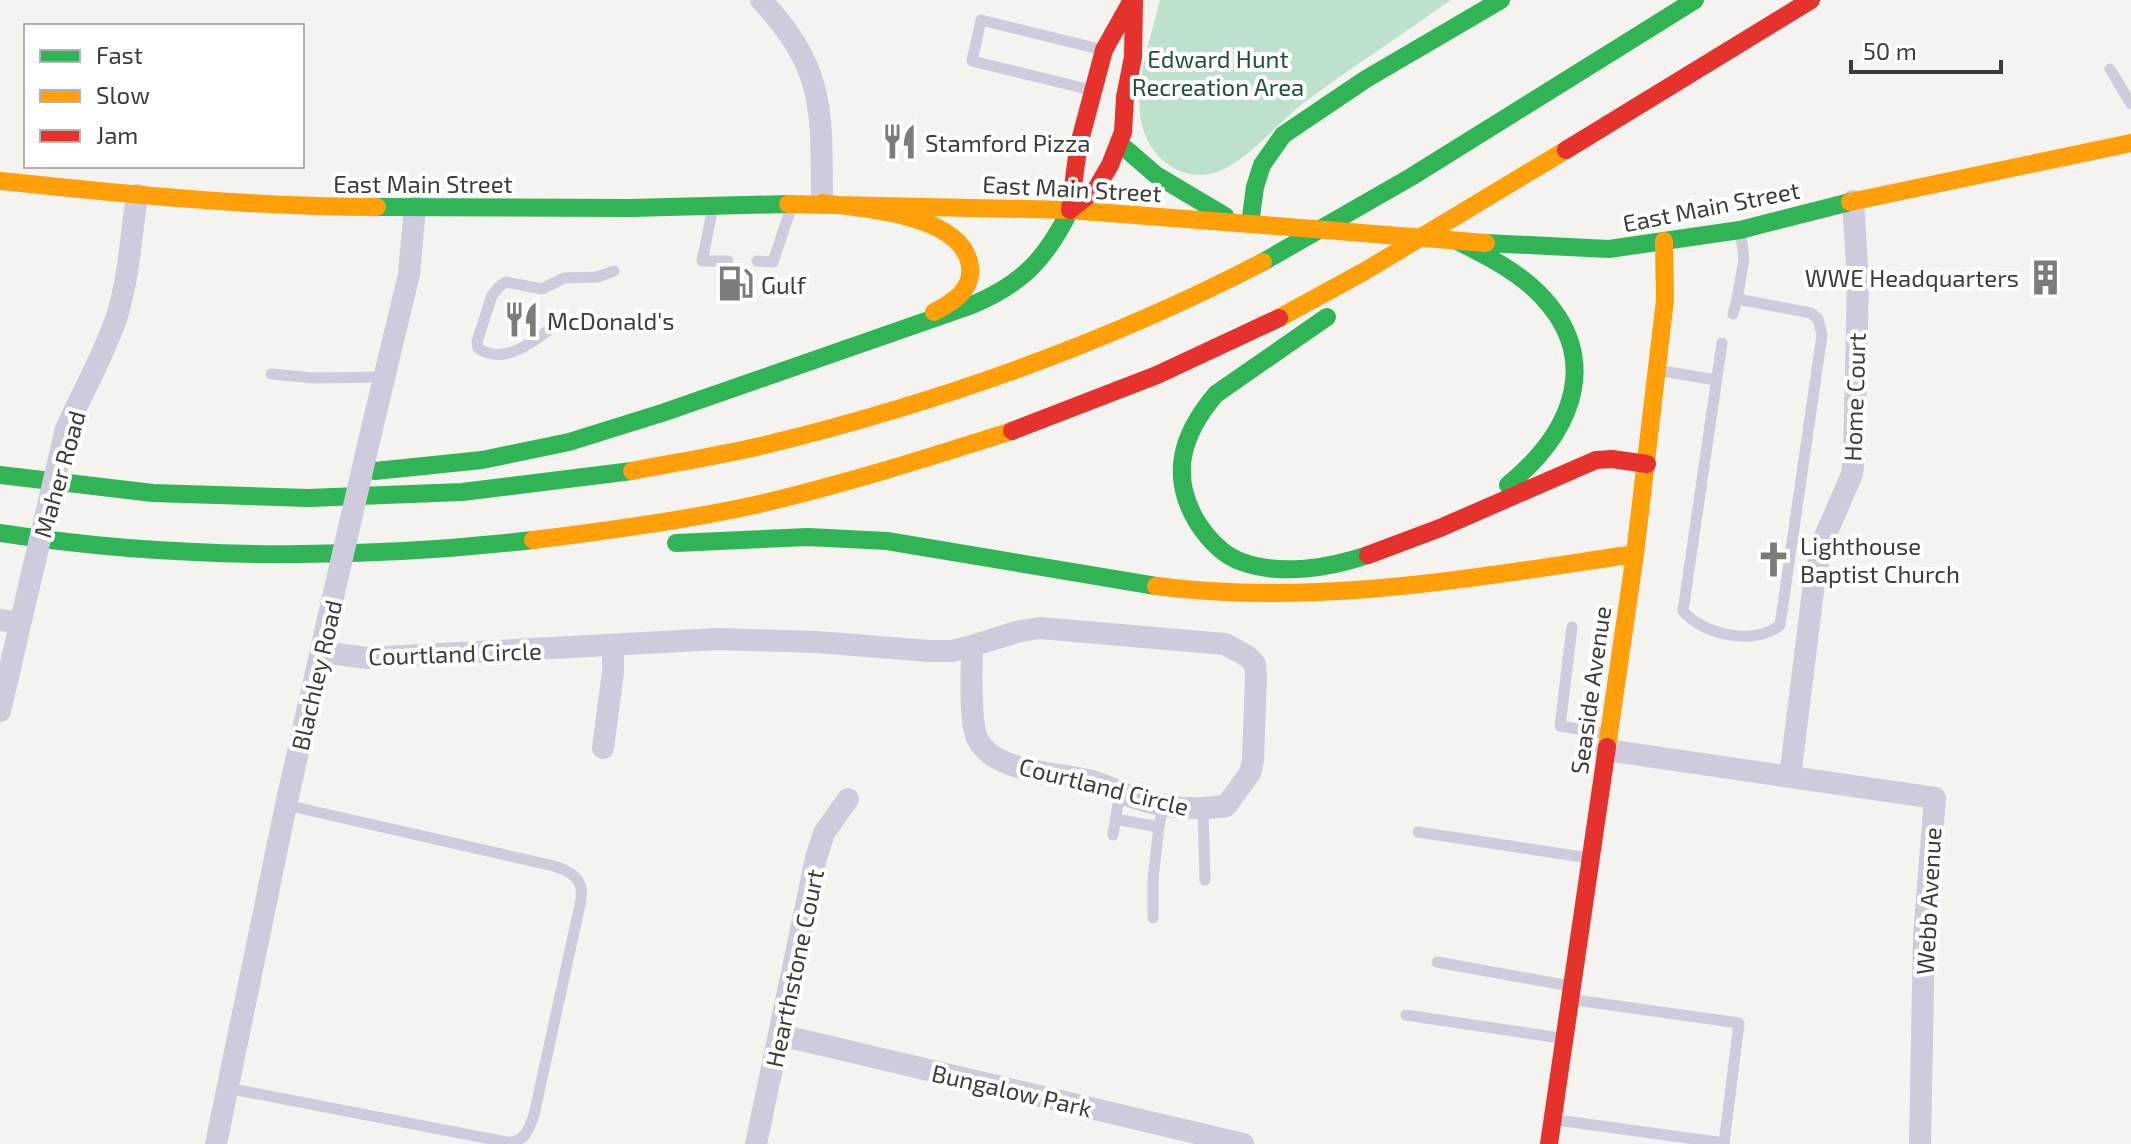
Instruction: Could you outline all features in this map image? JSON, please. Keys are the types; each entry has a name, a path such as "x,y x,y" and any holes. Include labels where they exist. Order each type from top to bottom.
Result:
{"main road":[{"path":"335,475 482,460 569,442 665,412 972,305 1009,289 1039,263 1070,210 1072,181 1104,50 1133,0"},
{"path":"1070,210 1096,189 1123,132 1125,97 1133,57 1133,0"},
{"path":"1119,143 1165,183 1250,224 1259,169 1265,156 1283,135 1366,79 1501,0"},
{"path":"0,475 162,493 305,498 448,493 577,480 730,454 857,422 939,397 1087,343 1204,292 1393,187 1695,0"},
{"path":"0,533 154,549 300,554 417,551 520,543 664,524 808,494 950,454 1087,405 1222,346 1352,279 1811,0"},
{"path":"1104,50 1133,57"},
{"path":"1365,292 1696,70"},
{"name":"East Main Street","path":"0,181 305,207 822,203 1070,210 1457,241 1609,249 1740,230 1853,201 2131,143"},
{"path":"822,203 916,220 947,231 964,246 970,259 971,272 967,284 952,302 827,355"},
{"path":"1437,530 1494,495 1543,455 1562,429 1574,379 1571,347 1548,304 1514,274 1457,241"},
{"name":"Seaside Avenue","path":"1549,1144 1647,464 1665,300 1664,241"},
{"path":"1338,310 1232,381 1202,409 1184,446 1182,486 1195,521 1209,540 1226,554 1246,564 1290,569 1347,562 1437,530 1596,460 1647,464"},
{"path":"162,493 303,479"},
{"path":"520,543 655,544 777,536 851,537 935,548 1131,583 1262,594 1375,589 1635,554"}],"street":[{"path":"761,0 798,48 812,75 819,99 822,136 822,203"},
{"name":"Maher Road","path":"0,711 10,621 33,569 66,429 117,315 137,195"},
{"name":"Home Court","path":"1790,777 1814,583 1823,541 1852,474 1858,282 1853,201"},
{"name":"Blachley Road","path":"216,1144 286,805 409,274 415,207"},
{"name":"Courtland Circle","path":"321,652 367,658 718,639 952,651 1040,628 1225,644 1255,664 1250,773 1226,806 1161,816 1094,781 1010,764 986,750 977,739 972,646"},
{"path":"603,748 613,672 613,646"},
{"name":"Webb Avenue","path":"1607,742 1790,777 1935,798 1924,936 1920,1144"},
{"name":"Hearthstone Court","path":"756,1144 816,858 824,833 848,799"},
{"name":"Bungalow Park","path":"780,1035 1243,1144"}],"lane":[{"path":"1092,90 972,61 981,20 1104,50"},
{"path":"2110,69 2131,104"},
{"path":"757,261 773,262 792,204"},
{"path":"714,206 702,261 728,261"},
{"path":"1733,314 1744,259 1740,230"},
{"path":"579,322 561,321 523,350 492,355 478,348 477,342 492,295 506,282 542,289 564,278 597,277 614,271"},
{"path":"1722,343 1683,611 1701,626 1740,637 1759,636 1770,633 1780,625 1822,335 1818,319 1811,313 1737,299"},
{"path":"1658,370 1716,380"},
{"path":"271,374 314,378 384,377"},
{"path":"1572,627 1560,726 1607,742"},
{"path":"1113,835 1120,792"},
{"path":"227,1088 506,1142 519,1141 527,1132 534,1115 581,900 582,886 576,876 554,866 286,805"},
{"path":"1203,809 1205,880"},
{"path":"1115,819 1161,816 1153,878 1153,918"},
{"path":"1418,832 1589,858"},
{"path":"1437,962 1570,993 1739,1023 1724,1143 1553,1119"},
{"path":"1406,1015 1564,1039"}],"green space":[{"name":"Edward Hunt Recreation Area","path":"1160,0 1451,0 1299,106 1232,165 1200,175 1187,174 1169,165 1153,149 1144,130 1140,87"}],"traffic: fast":[{"path":"1250,224 1255,187 1262,165 1283,135 1366,79 1501,0"},
{"path":"1263,262 1411,177 1695,0"},
{"path":"1119,143 1156,175 1225,216"},
{"path":"1486,243 1609,249 1740,230 1850,202"},
{"path":"377,207 630,208 788,204"},
{"path":"375,471 482,460 569,442 665,412 972,305 1005,288 1031,268 1052,243 1070,210"},
{"path":"1457,241 1505,267 1531,286 1554,312 1568,338 1574,364 1573,390 1564,416 1550,440 1508,485"},
{"path":"1327,317 1216,394 1204,409 1188,440 1183,455 1183,488 1188,505 1206,534 1222,551 1242,562 1273,569 1305,569 1368,555"},
{"path":"0,475 153,493 308,498 462,492 632,471"},
{"path":"0,533 132,548 266,554 401,551 533,540"},
{"path":"676,543 808,537 887,541 1156,586"}],"traffic: slow":[{"path":"1850,202 2131,143"},
{"path":"1279,318 1365,271 1566,150"},
{"path":"0,181 235,202 377,207"},
{"path":"822,203 910,217 950,235 964,249 970,275 960,295 934,312"},
{"path":"788,204 1070,210 1263,225"},
{"path":"1263,225 1486,243"},
{"path":"1635,554 1665,300 1664,241"},
{"path":"632,471 769,444 959,389 1022,368 1144,319 1263,262"},
{"path":"533,540 644,525 755,505 852,480 1012,431"},
{"path":"1607,747 1635,554"},
{"path":"1156,586 1216,592 1336,591 1456,580 1635,554"}],"traffic: jam":[{"path":"1070,210 1078,148 1104,50 1132,0"},
{"path":"1070,210 1096,189 1123,132 1125,97 1133,57 1134,0"},
{"path":"1566,150 1811,0"},
{"path":"1012,431 1157,375 1279,318"},
{"path":"1368,555 1440,528 1596,460 1647,464"},
{"path":"1549,1144 1607,747"}],"place":[{"name":"Stamford Pizza","path":"899,142"},
{"name":"WWE Headquarters","path":"2045,277"},
{"name":"Gulf","path":"735,284"},
{"name":"McDonald's","path":"521,320"},
{"name":"Lighthouse Baptist Church","path":"1774,559"}]}
